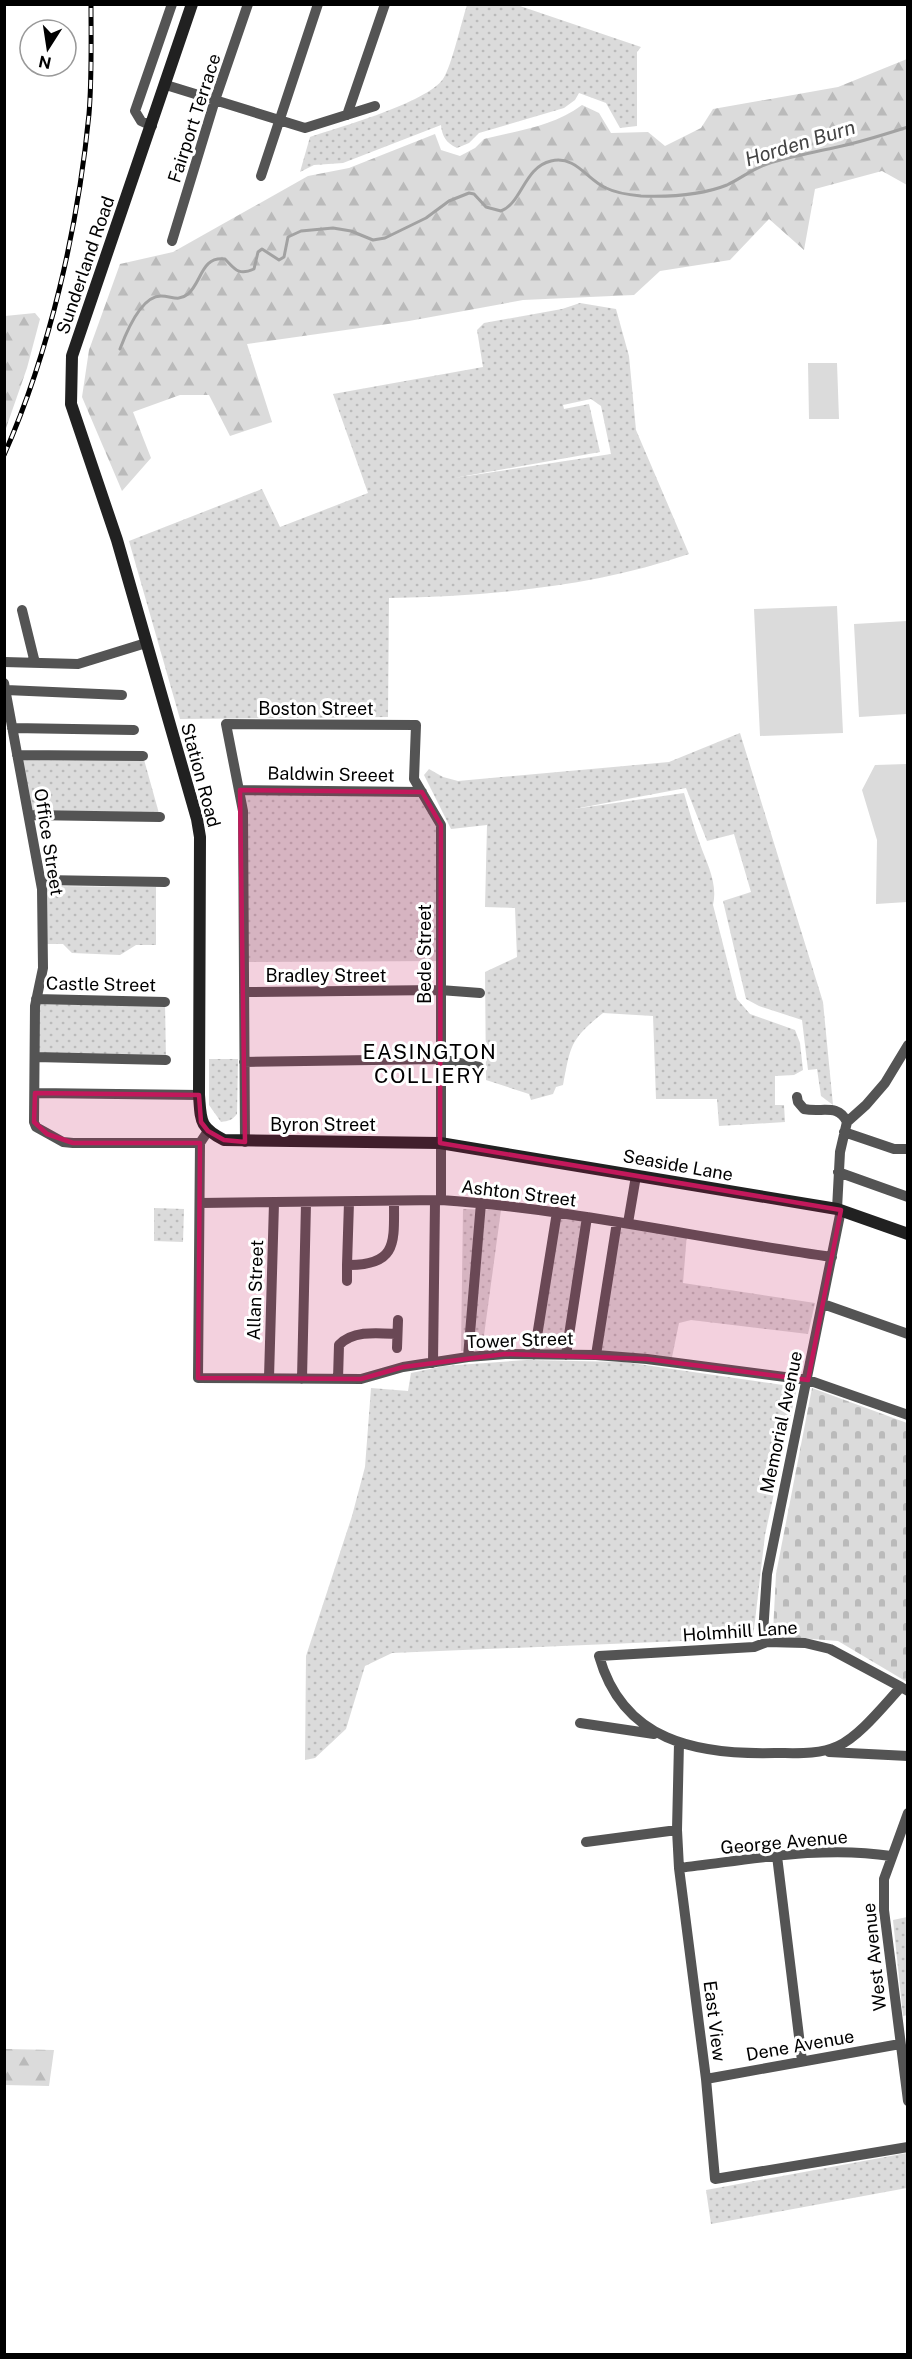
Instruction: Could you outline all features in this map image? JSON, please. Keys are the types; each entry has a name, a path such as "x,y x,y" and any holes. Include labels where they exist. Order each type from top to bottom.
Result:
{"main road":[{"name":"Sunderland Road","path":"117,540 71,404 72,356 192,4"},
{"name":"Station Road","path":"117,540 193,801 200,837 199,1095 201,1122 208,1131"},
{"name":"Byron Street","path":"208,1131 224,1140 245,1142 440,1143"},
{"name":"Seaside Lane","path":"440,1143 839,1209 908,1234"}],"street":[{"path":"152,126 141,122 135,111 172,4"},
{"name":"Fairport Terrace","path":"172,242 215,100 248,4"},
{"path":"261,176 318,4"},
{"path":"346,115 385,4"},
{"path":"166,85 305,128 375,106"},
{"path":"22,610 34,663"},
{"path":"4,662 78,664 146,643"},
{"path":"5,686 123,694"},
{"name":"Office Street","path":"5,686 42,880 43,968 36,999 34,1057 36,1127 63,1142 200,1143"},
{"name":"Boston Street","path":"240,790 226,724 406,725"},
{"name":"Bede Street","path":"406,725 416,725 414,779 441,825 440,1143 433,1363"},
{"path":"12,728 134,730"},
{"path":"17,755 143,756"},
{"path":"240,790 243,811 245,1142"},
{"name":"Baldwin Sreeet","path":"240,790 422,792"},
{"path":"29,815 160,817"},
{"path":"42,880 165,882"},
{"name":"Bradley Street","path":"244,992 440,990 480,993"},
{"name":"Castle Street","path":"36,999 165,1002"},
{"path":"846,1127 885,1083 908,1045"},
{"path":"34,1057 166,1060"},
{"path":"244,1062 440,1059 480,1066"},
{"path":"35,1093 199,1095"},
{"path":"797,1097 798,1102 804,1108 838,1110 844,1114 846,1127"},
{"path":"846,1127 894,1149 908,1149"},
{"name":"Memorial Avenue","path":"767,1642 763,1633 767,1574 832,1257 839,1209 838,1172 846,1127"},
{"path":"200,1203 200,1143 208,1131"},
{"path":"838,1172 908,1197"},
{"path":"596,1355 622,1223 636,1176"},
{"name":"Ashton Street","path":"200,1203 438,1200 481,1203 556,1212 832,1257"},
{"path":"348,1265 372,1264 385,1257 394,1237 394,1201"},
{"path":"347,1281 349,1202"},
{"name":"Tower Street","path":"200,1203 198,1378 361,1379 404,1367 468,1357 505,1354 596,1355 647,1359 808,1380 908,1415"},
{"name":"Allan Street","path":"269,1378 274,1203"},
{"path":"302,1379 306,1203"},
{"path":"468,1357 481,1203"},
{"path":"534,1355 556,1212"},
{"path":"566,1355 587,1218"},
{"path":"823,1304 908,1334"},
{"path":"397,1348 398,1320"},
{"path":"338,1379 339,1346 345,1338 370,1333 397,1334"},
{"name":"Holmhill Lane","path":"657,1734 637,1721 618,1698 606,1678 599,1656 754,1647 767,1642 805,1643 830,1649 904,1689"},
{"path":"823,1752 851,1738 904,1689"},
{"path":"580,1723 657,1734 679,1743 714,1750 763,1754 823,1752 908,1756"},
{"name":"East View","path":"679,1743 677,1830 679,1868 706,2079 715,2179 908,2147"},
{"name":"West Avenue","path":"908,1813 884,1880 885,1910 908,2101"},
{"path":"586,1842 677,1830"},
{"name":"George Avenue","path":"679,1868 824,1852 870,1852 891,1856"},
{"path":"777,1856 802,2061"},
{"name":"Dene Avenue","path":"706,2079 900,2044"}],"highlighted area":[{"path":"240,790 422,792 441,825 440,1143 841,1210 808,1380 647,1359 505,1354 403,1367 361,1379 198,1378 200,1143 73,1143 47,1134 34,1122 35,1093 199,1095 201,1122 208,1131 224,1140 245,1142"}],"green space":[{"path":"467,5 517,5 641,47 637,52 637,126 620,128 606,103 579,93 575,100 564,108 479,133 469,143 457,148 445,139 441,125 343,163 314,165 300,172 310,137 361,121 401,105 434,88 443,79 453,55"},
{"path":"907,59 907,185 882,171 815,189 804,250 769,219 730,260 660,271 634,295 523,300 409,321 247,344 272,422 230,436 209,395 180,395 133,412 151,458 122,491 82,397 89,350 120,264 173,252 308,176 349,168 435,134 441,150 460,156 475,148 484,139 548,123 582,105 599,113 611,133 648,132 665,146 701,128 713,109 838,87"},
{"path":"580,303 616,309 629,356 636,430 689,554 616,575 541,588 465,595 389,598 388,717 180,719 129,541 262,489 280,527 368,493 333,394 483,367 477,330 484,323 562,309","holes":["591,399 601,406 611,454 454,478 600,452 589,404 564,409 563,405"]},
{"path":"35,313 40,319 27,368 5,431 5,316"},
{"path":"808,363 837,363 839,419 809,419"},
{"path":"837,606 843,733 760,736 754,609"},
{"path":"907,621 907,714 859,717 854,624"},
{"path":"740,733 823,1002 833,1105 821,1096 817,1069 808,1070 802,1020 759,1006 746,999 723,901 751,892 734,834 707,841 686,788 574,809 684,793 711,874 714,889 713,905 737,999 750,1014 795,1030 800,1043 803,1070 794,1075 775,1076 775,1105 784,1105 785,1122 719,1126 717,1099 656,1099 653,1016 603,1013 578,1037 570,1051 563,1085 556,1087 553,1094 531,1100 529,1094 486,1080 485,972 517,957 515,908 485,907 487,825 451,829 424,775 429,769 443,777 458,781 669,762"},
{"path":"17,755 143,756 160,817 29,815"},
{"path":"907,764 907,902 876,904 877,840 862,790 875,765"},
{"path":"240,790 422,792 441,825 440,961 244,962"},
{"path":"42,886 156,887 156,945 136,945 120,955 72,953 63,944 43,944"},
{"path":"36,999 165,1002 166,1060 35,1057"},
{"path":"209,1059 238,1059 237,1114 228,1121 221,1122 209,1105"},
{"path":"154,1208 184,1209 183,1242 154,1241"},
{"path":"463,1209 501,1210 482,1350 461,1351"},
{"path":"557,1212 587,1217 566,1355 534,1355"},
{"path":"617,1222 687,1233 683,1283 815,1303 808,1334 691,1320 679,1323 671,1362 596,1355"},
{"path":"527,1360 624,1362 797,1387 765,1535 753,1638 392,1653 365,1666 346,1729 315,1758 305,1760 306,1656 352,1516 365,1467 371,1388 408,1391 411,1373 444,1366"},
{"path":"812,1388 907,1423 907,1682 838,1641 785,1637 773,1632 776,1574"},
{"path":"907,1917 908,2015 903,2016 893,1920"},
{"path":"5,2049 54,2050 49,2086 5,2085"},
{"path":"907,2153 907,2188 711,2224 706,2190"}],"waterway":[{"name":"Horden Burn","path":"120,349 135,316 147,302 161,296 178,298 188,294 206,266 217,259 225,259 240,272 254,269 258,252 262,249 279,260 284,257 288,237 301,231 333,228 351,231 373,240 385,238 426,218 449,201 469,193 474,194 486,207 501,211 514,201 535,170 551,161 560,160 574,165 610,190 637,196 673,196 696,193 727,185 767,164 852,144 908,127"}],"railway":[{"path":"4,455 35,374 48,331 60,288 78,200 89,114 91,4"}],"district":[{"name":"EASINGTON COLLIERY","path":"430,1063"}]}
